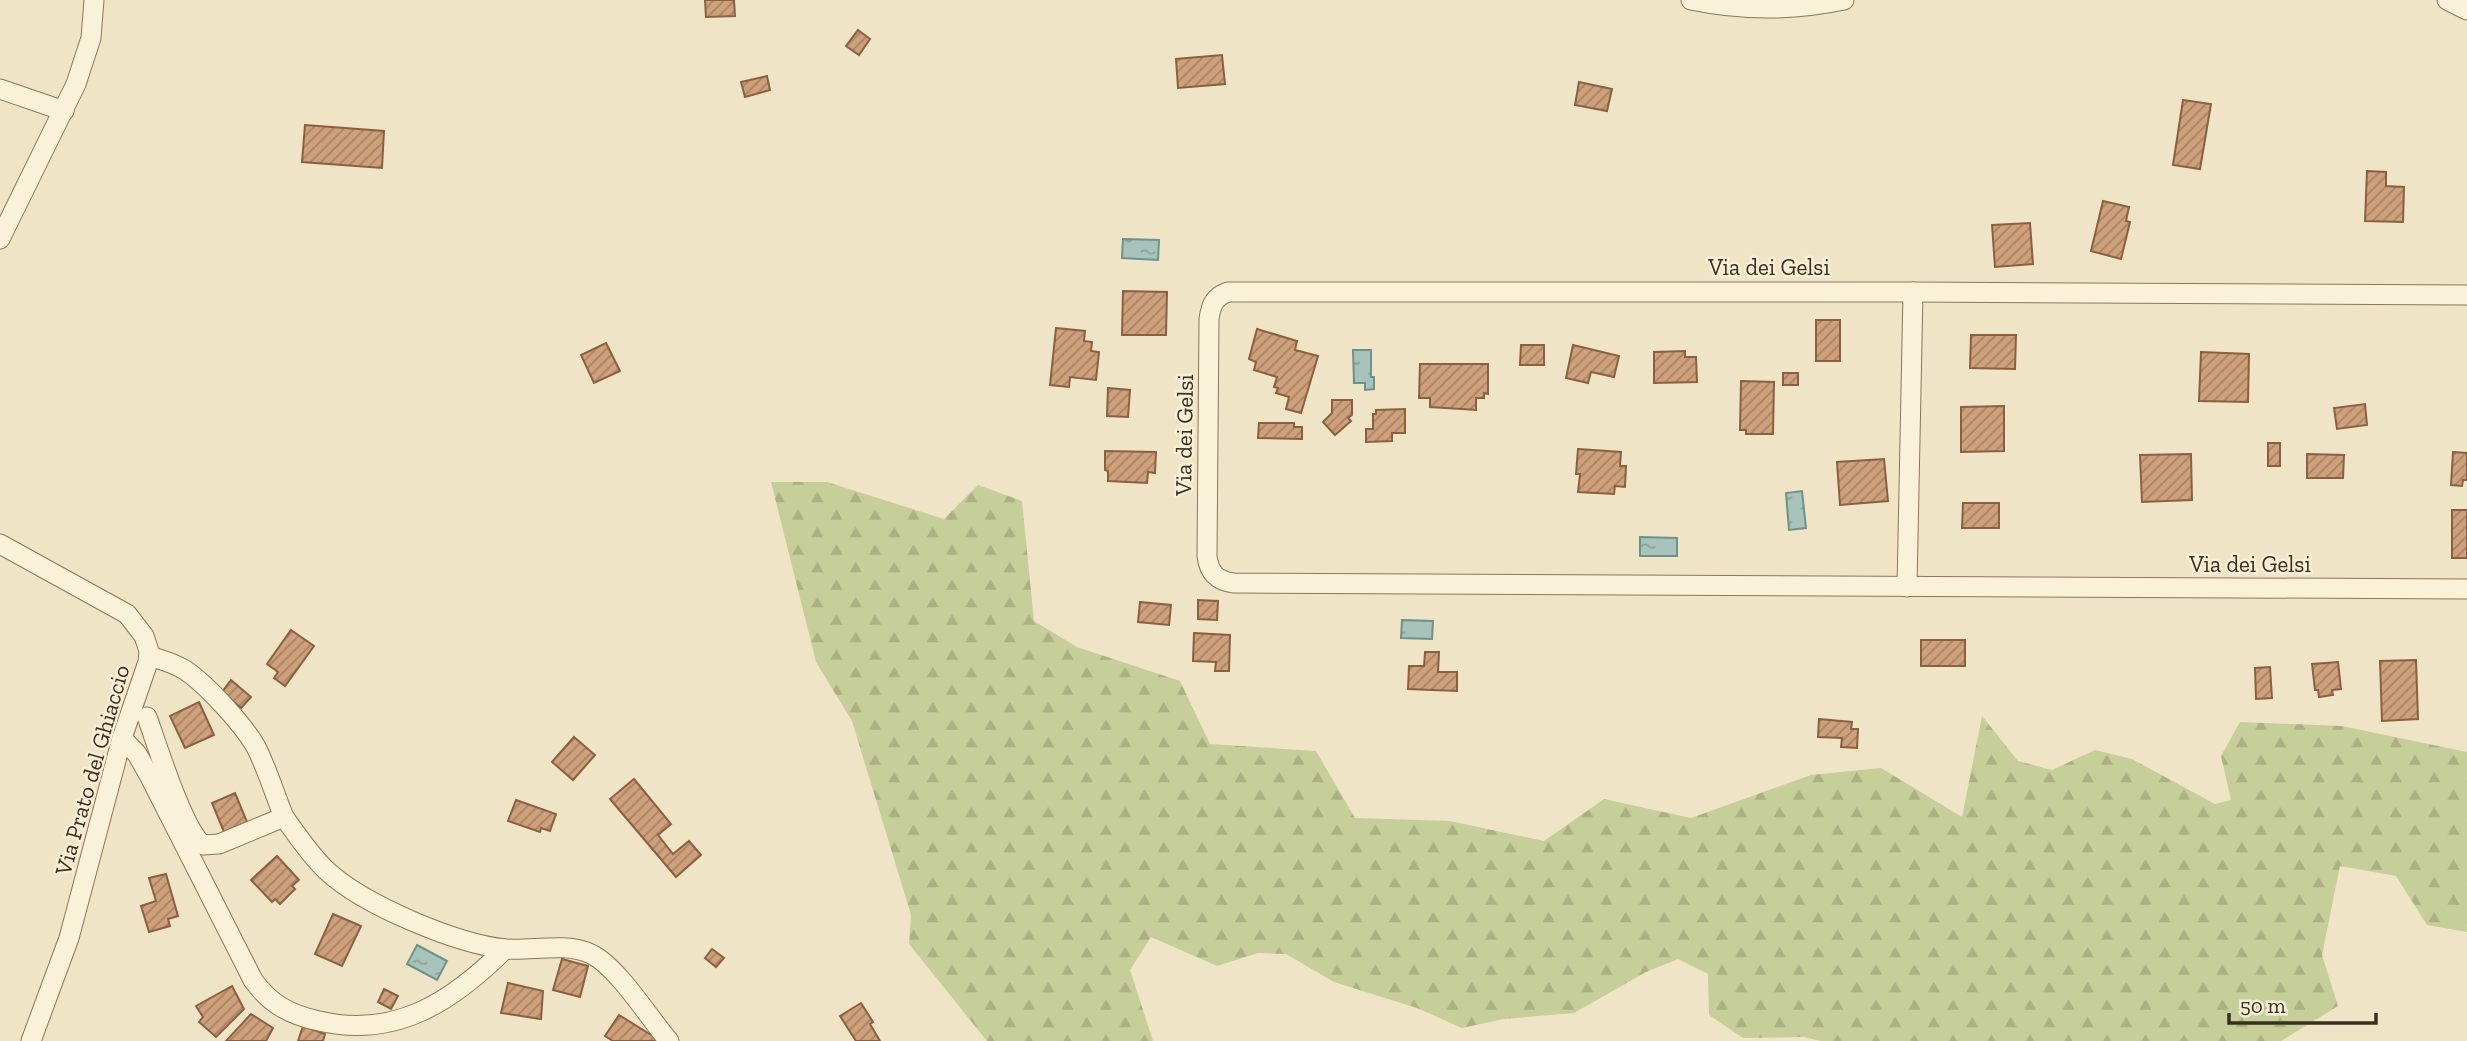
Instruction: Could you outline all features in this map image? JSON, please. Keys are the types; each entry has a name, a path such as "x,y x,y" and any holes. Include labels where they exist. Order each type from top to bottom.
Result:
{"street":[{"path":"0,239 79,76 88,47 94,0"},
{"path":"1691,0 1737,8 1770,9 1844,0"},
{"path":"2447,0 2467,10"},
{"path":"0,89 64,111"},
{"name":"Via dei Gelsi","path":"2467,295 1235,292 1215,299 1209,319 1207,556 1210,570 1220,580 1234,583 2467,589"},
{"path":"1907,587 1913,292"},
{"name":"Via Prato del Ghiaccio","path":"0,544 127,614 140,627 149,656 122,738 69,938 31,1041"},
{"path":"149,656 169,662 191,674 248,735 260,756 284,817 323,867 354,890 432,930 505,949 569,949 591,953 613,972 669,1041"},
{"path":"148,717 169,779 192,834 198,842 214,846 284,817"},
{"path":"122,738 146,768 244,965 259,989 282,1009 299,1016 345,1026 371,1026 394,1022 414,1015 454,994 505,949"}],"green space":[{"path":"771,482 827,482 944,519 978,485 1022,501 1034,621 1077,647 1180,681 1210,744 1316,751 1355,818 1450,821 1544,841 1604,799 1691,818 1811,775 1881,768 1962,817 1982,716 2018,761 2052,770 2095,750 2132,759 2215,804 2231,800 2221,756 2240,722 2342,726 2467,752 2467,932 2427,925 2396,876 2340,866 2322,955 2338,1006 2281,1041 1821,1041 1804,1037 1743,1038 1709,1015 1708,974 1678,959 1646,972 1574,1013 1504,1019 1462,1028 1417,1008 1334,982 1286,954 1258,953 1217,966 1151,937 1130,970 1153,1041 987,1041 909,944 911,915 852,721 816,662"}],"water":[{"path":"1123,239 1159,240 1158,260 1122,258"},
{"path":"1353,350 1371,350 1374,389 1365,390 1365,383 1354,383"},
{"path":"1802,491 1806,528 1789,530 1786,493"},
{"path":"1640,537 1677,538 1677,556 1640,556"},
{"path":"1402,620 1433,621 1432,639 1401,638"},
{"path":"417,945 447,961 437,980 407,964"}],"building":[{"path":"705,0 734,0 735,16 706,17"},
{"path":"858,30 870,39 859,55 846,46"},
{"path":"1222,55 1225,84 1178,88 1176,59"},
{"path":"767,76 770,90 745,97 741,82"},
{"path":"1579,82 1612,89 1607,111 1575,105"},
{"path":"2183,100 2211,104 2200,169 2173,165"},
{"path":"305,125 384,131 382,168 302,162"},
{"path":"2367,171 2386,172 2386,186 2404,187 2403,222 2365,221"},
{"path":"2103,201 2129,207 2126,221 2130,222 2121,259 2091,251"},
{"path":"2030,223 2033,264 1995,267 1992,225"},
{"path":"1123,291 1167,292 1166,335 1122,335"},
{"path":"1816,320 1840,320 1840,361 1816,361"},
{"path":"1056,328 1085,331 1084,341 1092,342 1091,351 1099,352 1096,380 1070,377 1069,387 1050,385"},
{"path":"1257,329 1297,341 1295,350 1318,356 1301,413 1286,409 1289,397 1276,393 1278,388 1274,387 1277,377 1254,370 1256,362 1249,359"},
{"path":"1971,335 2016,335 2015,369 1970,368"},
{"path":"606,343 620,371 594,383 581,355"},
{"path":"1521,345 1544,345 1544,365 1520,365"},
{"path":"1573,345 1619,356 1614,377 1591,372 1588,383 1566,378"},
{"path":"1685,351 1685,357 1696,357 1697,382 1654,383 1654,352"},
{"path":"2201,352 2249,354 2248,402 2199,401"},
{"path":"1420,364 1488,364 1488,394 1484,393 1484,398 1476,398 1476,410 1430,407 1430,398 1419,398"},
{"path":"1783,373 1798,373 1798,385 1783,385"},
{"path":"1741,381 1774,382 1773,434 1746,434 1746,430 1740,430"},
{"path":"1108,388 1130,390 1128,417 1107,416"},
{"path":"1332,400 1352,400 1352,415 1348,418 1351,421 1335,435 1323,422 1332,413"},
{"path":"2365,404 2367,425 2337,429 2334,408"},
{"path":"2004,406 2004,451 1961,452 1961,407"},
{"path":"1405,409 1405,433 1392,433 1392,441 1366,442 1366,429 1373,429 1373,414 1376,414 1376,410"},
{"path":"1259,423 1294,423 1294,427 1302,427 1302,439 1258,438"},
{"path":"2268,443 2280,443 2280,466 2268,466"},
{"path":"1578,449 1621,452 1620,466 1626,466 1625,487 1615,486 1614,494 1578,492"},
{"path":"1105,451 1156,452 1155,473 1148,472 1147,483 1108,481"},
{"path":"2453,452 2467,453 2467,480 2463,480 2462,486 2451,485"},
{"path":"2191,454 2192,500 2142,502 2140,455"},
{"path":"2307,454 2344,455 2343,478 2307,478"},
{"path":"1884,459 1888,501 1840,505 1837,462"},
{"path":"1963,503 1999,503 1999,528 1962,528"},
{"path":"2452,510 2467,510 2467,558 2452,558"},
{"path":"1198,600 1218,601 1217,620 1198,619"},
{"path":"1140,602 1171,605 1169,625 1138,622"},
{"path":"291,630 314,646 285,686 274,678 278,672 267,664"},
{"path":"1194,633 1230,635 1229,671 1215,671 1216,662 1193,661"},
{"path":"1921,640 1965,640 1965,666 1921,666"},
{"path":"1425,652 1439,652 1438,672 1457,672 1457,691 1408,689 1409,666 1424,666"},
{"path":"2416,660 2418,719 2382,721 2380,661"},
{"path":"2338,662 2341,689 2332,690 2333,695 2319,697 2318,690 2315,690 2312,664"},
{"path":"2270,667 2272,698 2256,699 2255,668"},
{"path":"231,680 251,697 241,708 222,692"},
{"path":"199,702 214,735 185,748 170,716"},
{"path":"1819,719 1852,722 1851,729 1858,729 1857,748 1841,747 1842,738 1818,737"},
{"path":"574,737 595,755 573,780 552,762"},
{"path":"634,779 671,824 658,835 673,854 689,841 701,855 676,877 610,799"},
{"path":"235,793 247,822 224,832 212,803"},
{"path":"516,800 556,814 550,831 541,828 540,832 508,821"},
{"path":"277,856 299,880 292,886 295,889 280,904 275,899 272,902 251,880"},
{"path":"166,874 178,916 168,919 170,926 149,932 141,906 156,901 149,878"},
{"path":"333,914 361,926 342,966 315,954"},
{"path":"712,949 724,958 716,967 705,958"},
{"path":"562,959 588,966 580,997 553,990"},
{"path":"508,983 543,991 541,1019 501,1013"},
{"path":"232,986 244,1009 216,1037 199,1022 203,1017 196,1006"},
{"path":"384,989 398,996 391,1009 378,1002"},
{"path":"861,1003 873,1022 870,1024 880,1041 856,1041 840,1016"},
{"path":"251,1014 273,1028 266,1041 226,1041"},
{"path":"619,1015 656,1038 654,1041 613,1041 605,1036"},
{"path":"303,1026 325,1034 323,1041 298,1041"}]}
